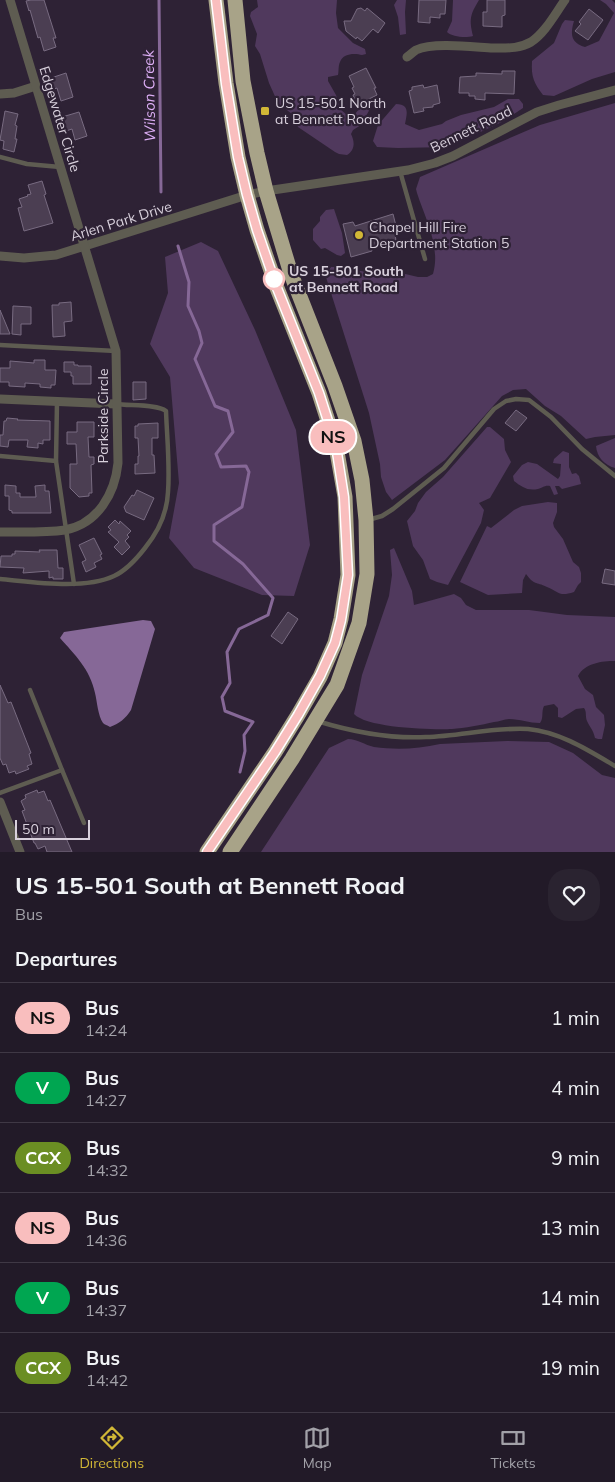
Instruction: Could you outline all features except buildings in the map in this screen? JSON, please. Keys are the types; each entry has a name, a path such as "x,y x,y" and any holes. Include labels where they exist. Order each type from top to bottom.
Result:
{"highway":[{"path":"207,852 275,752 320,676 335,643 341,620 348,575 344,497 336,446 319,393 277,288 247,195 238,157 226,84 216,0"},
{"path":"230,852 292,759 337,685 358,623 367,574 366,520 362,480 354,441 335,386 291,274 266,191 243,81 235,0"}],"street":[{"name":"Edgewater Circle","path":"10,0 85,247"},
{"path":"407,57 416,50 426,47 511,48 522,46 533,40 565,0"},
{"path":"0,94 14,93 36,86"},
{"name":"Bennett Road","path":"247,195 400,171 435,163 454,156 538,112 567,102 615,90"},
{"name":"Arlen Park Drive","path":"0,256 24,258 56,255 247,195"},
{"name":"Parkside Circle","path":"0,532 46,532 67,530 78,526 99,512 113,489 117,476 116,350 85,247"},
{"path":"0,399 116,404"},
{"path":"0,802 20,852"}],"lane":[{"path":"0,157 27,164 60,167"},
{"path":"400,171 425,259"},
{"path":"0,345 116,350"},
{"path":"366,520 382,516 393,509 444,468 494,409 506,401 516,399 529,400 551,417 582,449 615,476"},
{"path":"57,402 56,460 74,584"},
{"path":"0,580 74,584 115,576 136,559 156,535 164,514 168,493 166,411 156,407 116,404"},
{"path":"0,456 56,460"},
{"path":"30,690 84,823"},
{"path":"316,721 342,729 399,738 425,738 482,731 529,729 557,735 586,748 615,766"},
{"path":"0,794 62,770"}],"shaded area":[{"path":"257,0 337,0 338,28 353,43 365,49 366,54 349,54 344,57 339,64 338,75 328,77 328,81 336,95 340,109 347,115 355,114 365,105 371,107 361,125 353,130 351,134 354,146 347,155 335,152 298,127 292,114 278,103 269,83 260,54 255,46 257,34 250,16 251,12 258,7"},
{"path":"397,0 406,0 406,34 400,35 398,17 394,5"},
{"path":"453,0 479,0 471,17 473,36 459,37 447,32 452,21"},
{"path":"600,0 612,0 615,3 615,72 592,79 554,96 543,95 534,80 532,61 554,43 565,20 574,21 572,34 574,40 580,45 585,47 599,41 614,13"},
{"path":"508,99 519,99 523,104 523,108 502,122 448,147 377,147 373,141 378,125 396,104 406,108 405,124 419,130 442,124 461,115 494,107"},
{"path":"615,103 615,435 586,439 561,416 545,406 526,389 513,390 502,396 445,460 392,500 386,492 381,477 369,413 325,274 331,267 336,267 373,273 401,273 418,277 427,277 433,274 435,264 434,243 416,189 420,177 540,125"},
{"path":"334,209 342,233 345,253 341,256 325,248 321,249 313,240 313,229 320,221 320,217 326,210"},
{"path":"201,242 218,251 255,330 296,430 310,545 294,596 262,595 194,568 169,538 179,483 170,377 150,344 168,293 165,257"},
{"path":"487,427 490,427 504,439 505,450 511,462 490,498 479,503 484,510 481,523 448,585 437,582 430,579 423,560 413,546 407,521 426,492 443,477"},
{"path":"615,438 615,468 602,460 596,446"},
{"path":"563,451 569,453 569,467 572,474 576,473 579,476 581,484 562,489 559,486 555,486 558,494 554,495 550,486 528,489 514,481 513,476 522,465 528,462 537,464 558,479 561,464 553,463 554,459"},
{"path":"548,502 557,503 554,527 563,539 573,562 579,567 581,573 581,582 574,592 559,593 533,582 526,574 523,580 522,593 488,595 460,582 487,526 491,528 522,506"},
{"path":"394,548 412,591 414,605 454,594 461,598 466,605 476,610 529,610 567,615 615,617 615,661 599,662 589,666 578,676 585,689 593,695 596,707 604,715 605,725 602,739 595,738 587,721 584,708 576,709 562,718 558,717 558,708 554,704 544,706 540,723 509,719 452,729 385,725 361,719 354,714 362,675 389,596 392,575 390,550"},
{"path":"143,620 151,621 155,629 131,710 127,716 110,727 101,720 90,677 60,638 64,632"},
{"path":"348,739 374,747 399,749 440,744 507,741 549,742 573,753 602,775 615,778 615,852 261,852 329,748"}],"waterway":[{"name":"Wilson Creek","path":"159,0 161,192"},
{"name":"Wilson Creek","path":"178,246 189,282 188,306 202,343 195,359 215,406 228,411 233,432 216,454 221,467 246,466 249,472 242,507 214,525 214,541 243,564 273,598 268,615 239,629 227,652 230,683 222,697 225,711 253,722 244,735 245,751 240,772"}],"bus line":[{"name":"NS","path":"207,852 275,752 320,676 335,643 341,620 348,575 344,497 336,446 319,393 277,288 247,195 238,157 226,84 216,0"}],"place":[{"name":"US 15-501 North at Bennett Road","path":"265,111"},
{"name":"Chapel Hill Fire Department Station 5","path":"359,235"},
{"name":"US 15-501 South at Bennett Road","path":"274,279"}]}
